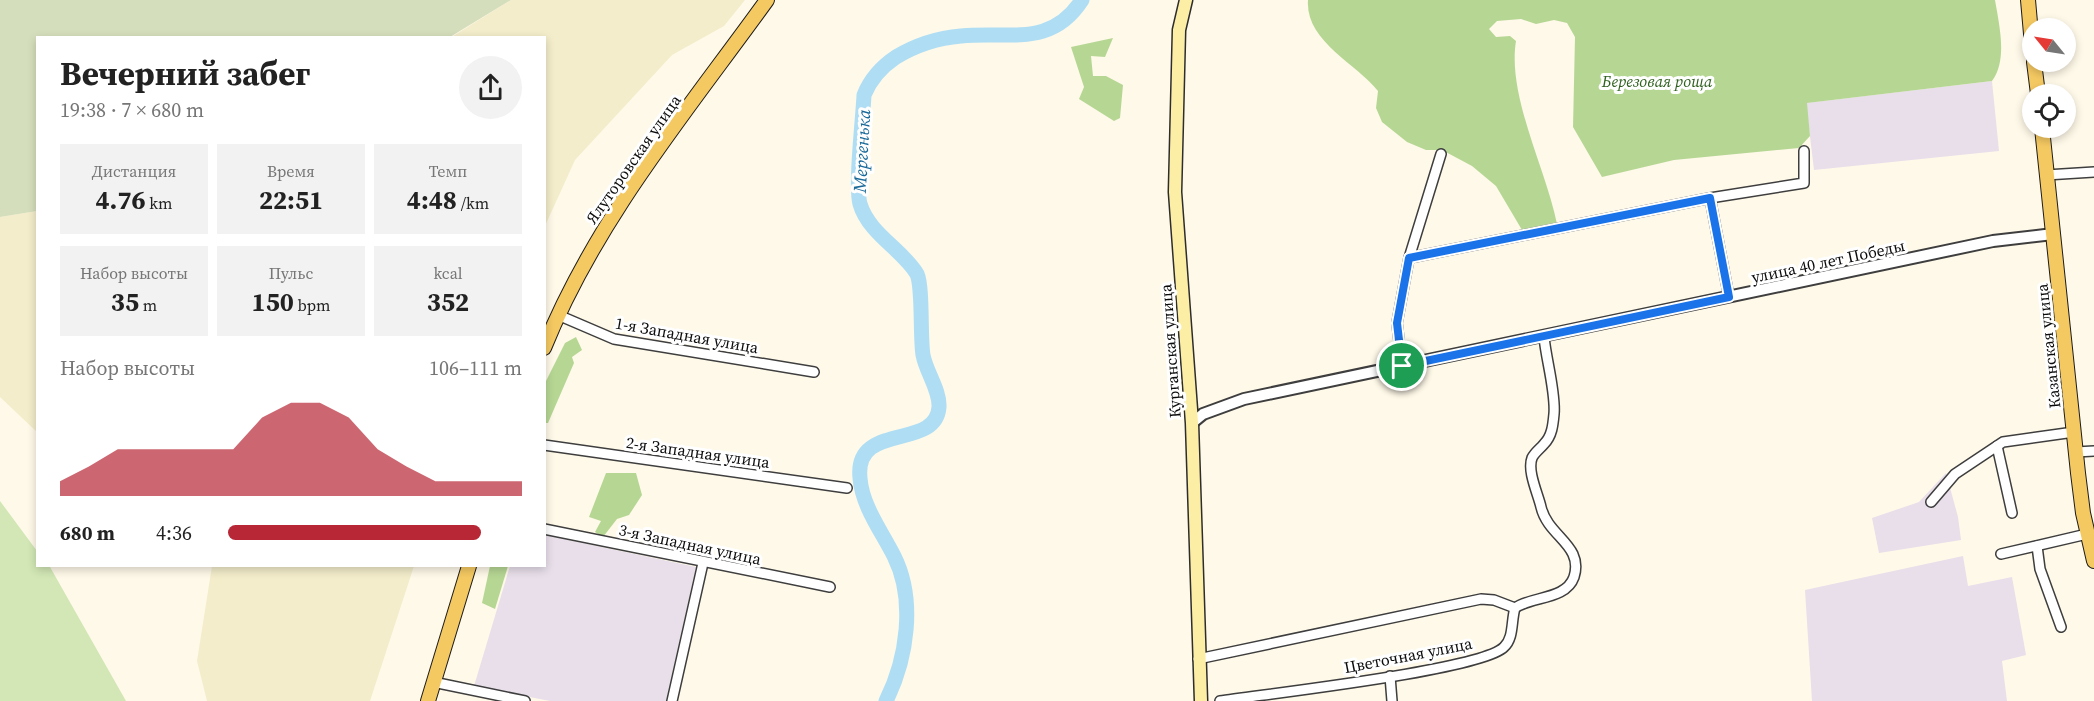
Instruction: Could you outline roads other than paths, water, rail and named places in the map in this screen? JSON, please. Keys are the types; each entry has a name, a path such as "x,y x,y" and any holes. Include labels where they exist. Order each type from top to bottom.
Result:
{"main road":[{"name":"Ялуторовская улица","path":"546,343 558,315 602,231 767,0"},
{"name":"Курганская улица","path":"1186,0 1179,30 1175,192 1192,423 1201,701"},
{"path":"2028,0 2030,18"},
{"name":"Казанская улица","path":"2043,138 2076,452 2087,534 2094,561"},
{"path":"428,701 469,567"}],"street":[{"path":"1409,258 1710,198 1804,183 1804,151"},
{"path":"1402,366 1397,323 1409,258 1441,154"},
{"path":"2046,175 2094,172"},
{"path":"1710,198 1729,297"},
{"name":"улица 40 лет Победы","path":"1192,423 1203,414 1244,399 1993,241 2053,234"},
{"name":"1-я Западная улица","path":"558,315 614,339 814,372"},
{"path":"1198,659 1481,599 1494,600 1515,608 1524,602 1552,596 1566,589 1573,580 1576,569 1573,552 1569,545 1556,535 1543,517 1531,468 1536,452 1549,438 1554,410 1544,337"},
{"path":"1931,502 1955,474 2003,442 2074,432"},
{"name":"2-я Западная улица","path":"546,445 847,488"},
{"path":"1997,446 2012,513"},
{"path":"2076,452 2094,451"},
{"name":"3-я Западная улица","path":"546,529 830,587"},
{"path":"2001,554 2087,534"},
{"path":"2037,546 2040,569 2061,627"},
{"path":"672,701 703,563"},
{"name":"Цветочная улица","path":"1220,701 1390,676 1473,659 1504,648 1511,637 1515,608"},
{"path":"1390,676 1392,701"},
{"path":"433,682 525,701"}],"waterway":[{"name":"Мергенька","path":"886,701 904,648 907,610 901,573 864,499 860,478 862,460 869,449 882,442 925,429 934,420 939,401 923,355 920,290 917,274 911,265 878,233 864,215 860,204 859,168 864,95 881,69 911,49 935,40 952,37 1028,34 1043,31 1057,25 1070,15 1082,0"}],"park label":[{"name":"Березовая роща","path":"1657,81"}]}
